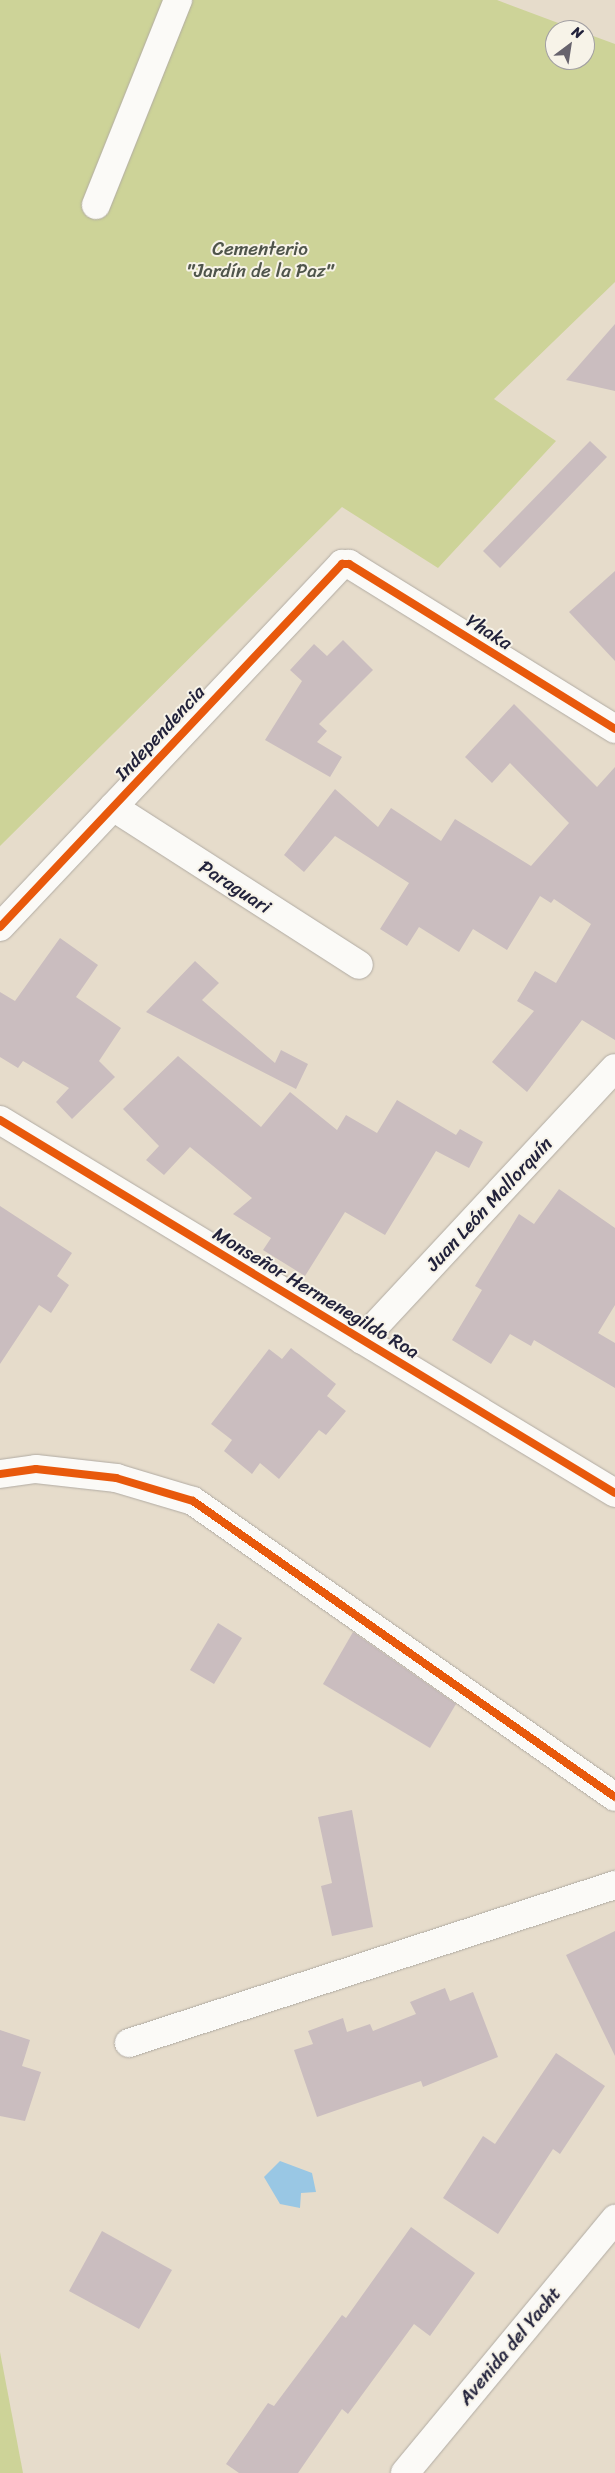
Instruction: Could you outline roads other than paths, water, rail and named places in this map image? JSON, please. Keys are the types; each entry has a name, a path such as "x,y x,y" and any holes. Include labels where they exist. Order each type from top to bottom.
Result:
{"street":[{"path":"96,205 178,0"},
{"name":"Yhaka","path":"345,564 615,729"},
{"name":"Independencia","path":"0,927 345,564"},
{"name":"Paraguari","path":"113,807 359,965"},
{"name":"Juan León Mallorquín","path":"362,1340 615,1068"},
{"name":"Monseñor Hermenegildo Roa","path":"0,1120 613,1490"},
{"path":"0,1474 36,1469 116,1478 193,1501 615,1797"},
{"path":"129,2043 615,1885"},
{"name":"Avenida del Yacht","path":"405,2473 615,2219"}],"water":[{"path":"280,2161 312,2173 316,2192 301,2193 300,2208 280,2204 264,2177"}],"park label":[{"name":"Cementerio \"Jardín de la Paz\"","path":"260,260"}]}
